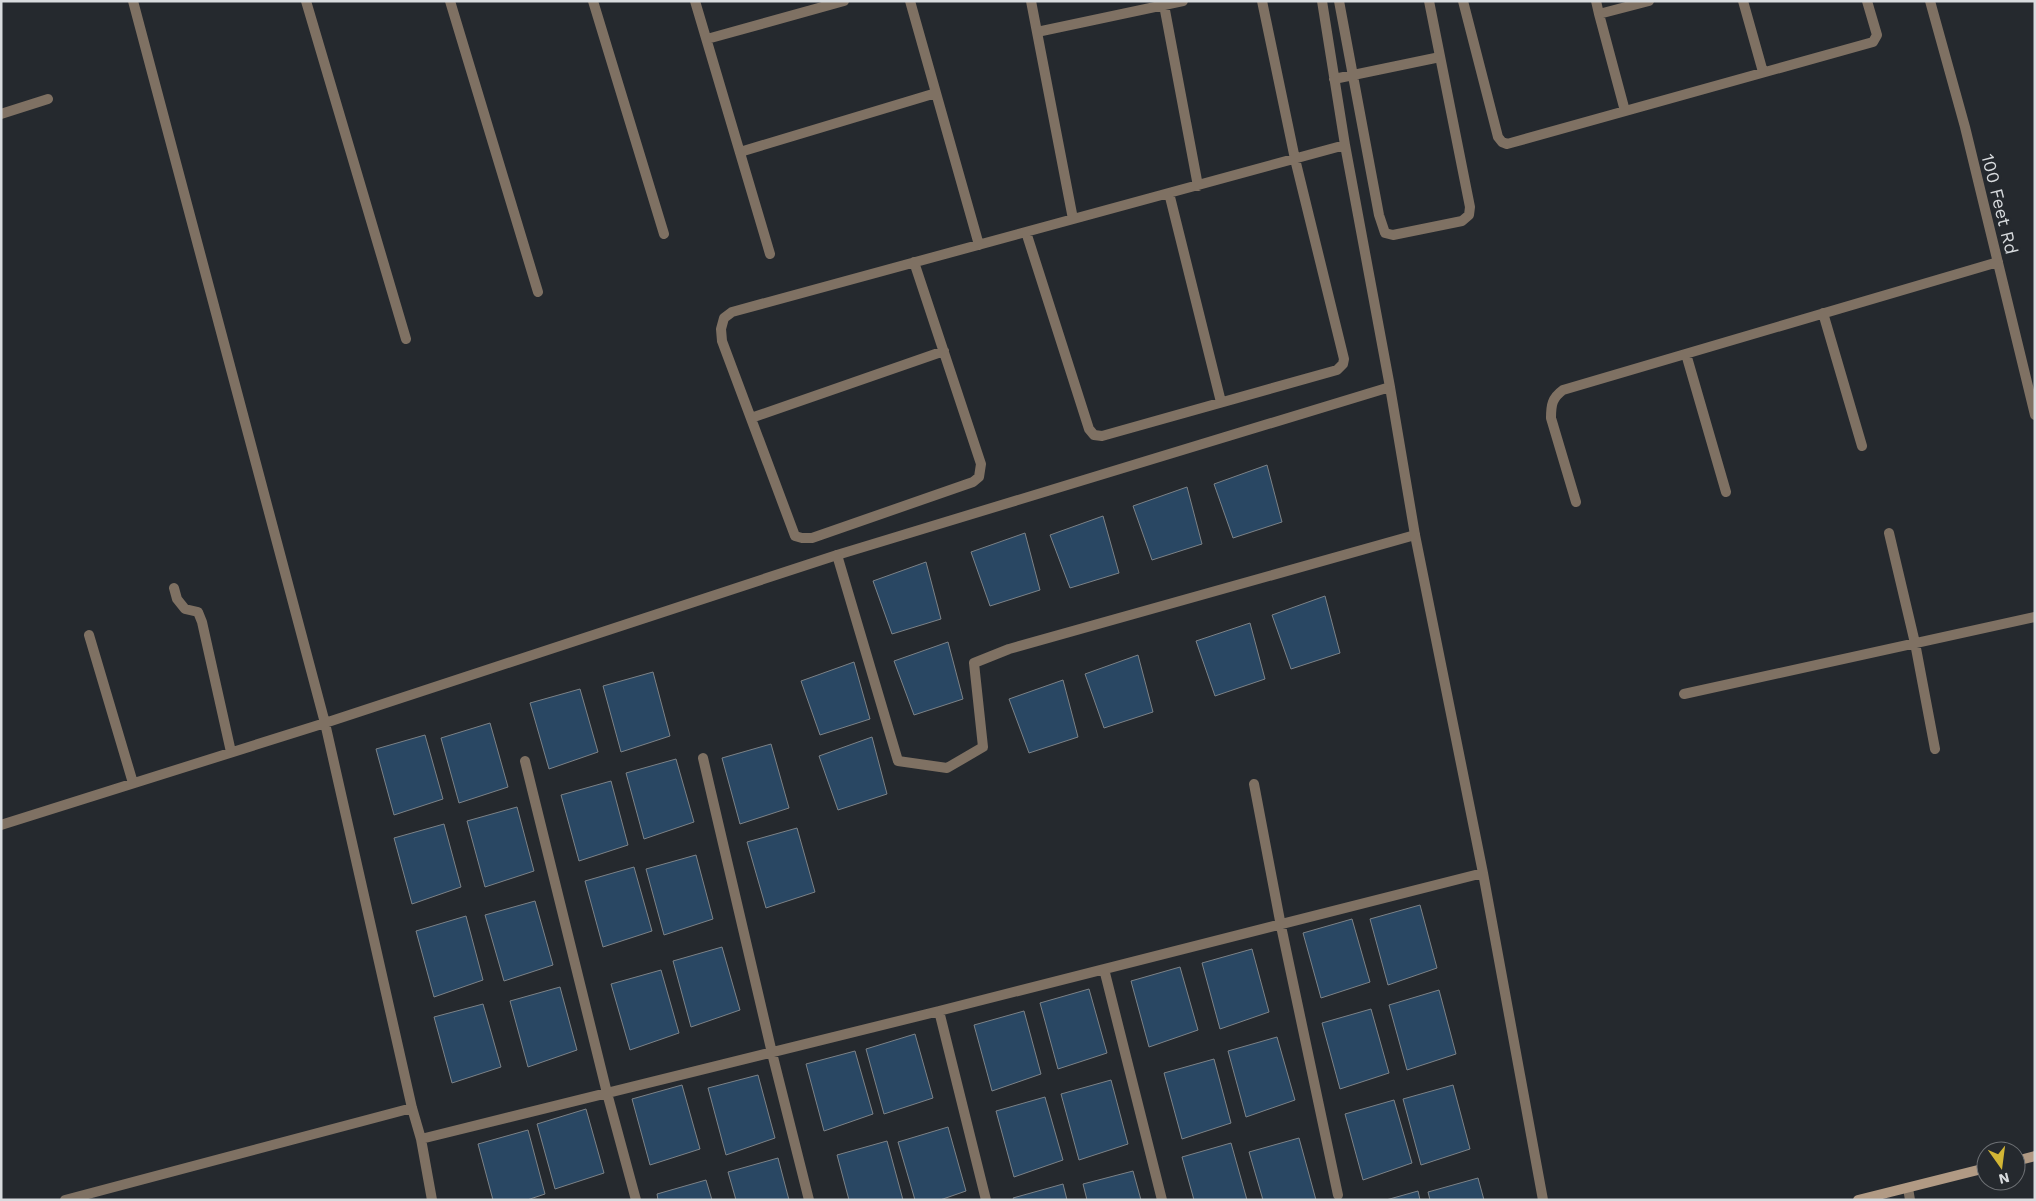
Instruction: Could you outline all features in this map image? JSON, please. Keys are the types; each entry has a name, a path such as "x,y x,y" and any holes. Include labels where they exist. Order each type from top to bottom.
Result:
{"street":[{"path":"133,1 325,723 412,1108 421,1139 432,1200"},
{"path":"306,1 406,338"},
{"path":"450,1 538,292"},
{"path":"593,1 664,234"},
{"path":"695,1 770,254"},
{"path":"707,40 844,1"},
{"path":"910,1 979,245"},
{"path":"1031,1 1073,219"},
{"path":"1037,32 1183,1"},
{"path":"1026,232 1089,429 1094,435 1102,436 1338,370 1343,364 1344,359 1295,159 1262,1"},
{"path":"1322,1 1344,145 1390,387 1415,536 1483,873 1543,1200"},
{"path":"1339,1 1380,215 1386,233 1393,235 1462,221 1469,215 1470,207 1429,1"},
{"path":"1463,1 1498,137 1507,144 1873,42 1877,35 1868,1"},
{"path":"1596,1 1626,111"},
{"path":"1599,14 1649,1"},
{"path":"1743,1 1763,72"},
{"name":"100 Feet Rd","path":"1930,1 1965,127 2035,415"},
{"path":"1164,5 1198,186"},
{"path":"1334,79 1440,56"},
{"path":"740,152 936,93"},
{"path":"1,114 48,99"},
{"path":"914,262 981,464 979,477 973,482 812,538 795,536 722,341 721,329 724,318 732,312 914,262 1169,193 1198,186 1344,145"},
{"path":"1169,193 1221,402"},
{"path":"1576,502 1552,418 1551,406 1555,396 1562,390 1998,262"},
{"path":"1823,313 1862,446"},
{"path":"751,418 944,351"},
{"path":"1686,354 1726,492"},
{"path":"1,825 325,723 838,555 1390,387"},
{"path":"1889,533 1915,643 1934,749"},
{"path":"838,555 898,761 947,768 983,747 974,663 1009,649 1415,536"},
{"path":"174,588 177,599 185,609 198,612 202,622 231,752"},
{"path":"1684,694 2035,617"},
{"path":"89,635 133,783"},
{"path":"703,758 772,1053 809,1200"},
{"path":"525,761 607,1093 636,1200"},
{"path":"1254,784 1281,926 1338,1195"},
{"path":"421,1139 1281,926 1483,873"},
{"path":"1104,969 1162,1200"},
{"path":"939,1011 986,1200"},
{"path":"65,1200 412,1108"},
{"path":"1858,1200 1976,1171"},
{"path":"1908,1188 1910,1200"}],"building":[{"path":"1267,465 1282,522 1233,538 1214,484"},
{"path":"1187,487 1202,544 1152,560 1133,506"},
{"path":"1103,516 1119,573 1070,588 1050,535"},
{"path":"1025,533 1040,590 990,606 971,552"},
{"path":"926,562 941,619 892,634 873,581"},
{"path":"1325,596 1340,653 1291,669 1272,615"},
{"path":"1250,623 1265,679 1215,696 1196,641"},
{"path":"948,642 963,699 914,715 894,661"},
{"path":"1138,655 1153,712 1104,728 1085,674"},
{"path":"854,662 870,719 820,735 801,681"},
{"path":"653,672 670,736 621,752 603,686"},
{"path":"1063,680 1078,737 1029,753 1009,699"},
{"path":"580,689 598,752 549,769 530,703"},
{"path":"490,723 508,787 459,803 441,738"},
{"path":"425,735 443,799 394,815 376,749"},
{"path":"872,737 887,794 838,810 819,756"},
{"path":"771,744 789,808 740,824 722,758"},
{"path":"676,759 694,822 644,839 626,773"},
{"path":"611,781 628,845 579,861 561,795"},
{"path":"517,807 534,871 485,887 467,821"},
{"path":"444,824 461,887 412,904 394,838"},
{"path":"797,828 815,892 766,908 747,842"},
{"path":"696,855 713,919 664,935 646,869"},
{"path":"634,867 652,931 603,947 585,881"},
{"path":"535,901 553,965 504,981 485,915"},
{"path":"1420,905 1437,968 1388,985 1370,919"},
{"path":"466,916 483,980 434,997 416,931"},
{"path":"1352,919 1370,982 1321,998 1303,933"},
{"path":"722,947 740,1010 691,1027 673,961"},
{"path":"1252,949 1269,1012 1220,1029 1202,963"},
{"path":"1180,967 1198,1030 1149,1047 1131,981"},
{"path":"661,970 679,1033 630,1050 611,984"},
{"path":"560,987 577,1050 528,1067 510,1001"},
{"path":"1089,989 1107,1053 1058,1069 1040,1003"},
{"path":"1439,990 1456,1054 1407,1070 1389,1005"},
{"path":"483,1004 501,1067 452,1083 434,1017"},
{"path":"1371,1009 1389,1073 1340,1089 1322,1023"},
{"path":"1024,1011 1041,1074 992,1091 974,1025"},
{"path":"915,1034 933,1098 884,1114 866,1049"},
{"path":"1277,1037 1295,1100 1246,1117 1228,1051"},
{"path":"855,1051 873,1114 824,1131 806,1064"},
{"path":"1214,1059 1231,1123 1182,1139 1164,1073"},
{"path":"758,1075 775,1138 726,1155 708,1088"},
{"path":"1111,1080 1128,1144 1079,1160 1061,1094"},
{"path":"682,1085 700,1149 650,1165 632,1099"},
{"path":"1453,1085 1470,1149 1421,1165 1403,1099"},
{"path":"1045,1097 1063,1160 1014,1177 996,1111"},
{"path":"1394,1100 1412,1163 1363,1180 1345,1114"},
{"path":"586,1109 604,1173 555,1189 537,1124"},
{"path":"948,1127 966,1191 940,1200 915,1200 898,1142"},
{"path":"528,1130 545,1194 527,1200 493,1200 478,1144"},
{"path":"1299,1138 1316,1200 1263,1200 1249,1152"},
{"path":"887,1141 903,1200 849,1200 837,1155"},
{"path":"1231,1143 1247,1200 1194,1200 1182,1157"},
{"path":"778,1158 789,1200 736,1200 728,1172"},
{"path":"1133,1171 1141,1200 1087,1200 1083,1184"},
{"path":"1478,1178 1484,1200 1430,1200 1428,1192"},
{"path":"706,1180 712,1200 658,1200 657,1194"},
{"path":"1063,1184 1067,1200 1014,1200 1013,1198"},
{"path":"1418,1191 1420,1200 1386,1200"}]}
